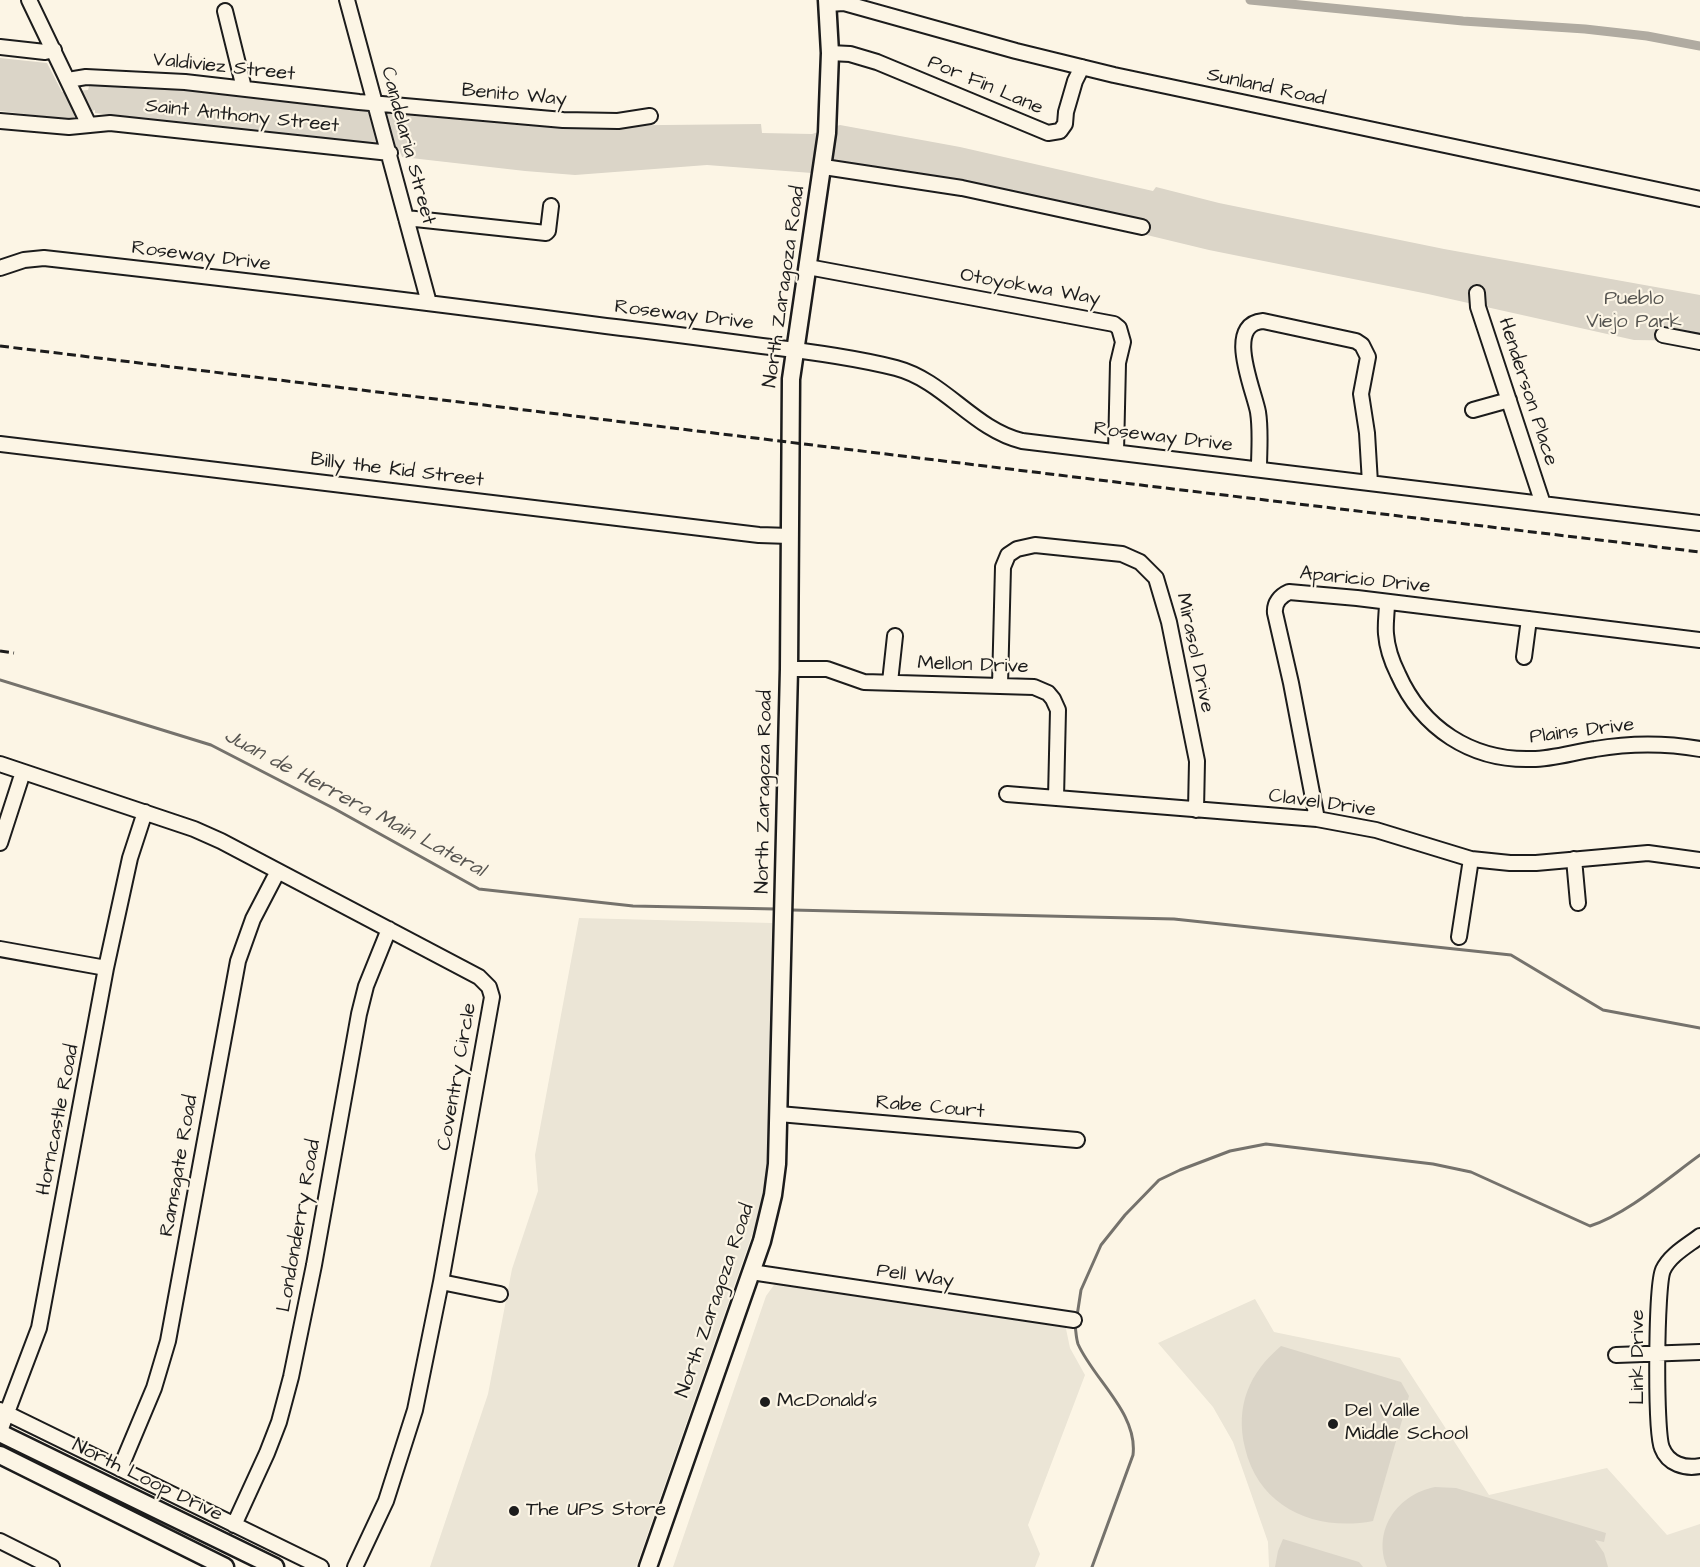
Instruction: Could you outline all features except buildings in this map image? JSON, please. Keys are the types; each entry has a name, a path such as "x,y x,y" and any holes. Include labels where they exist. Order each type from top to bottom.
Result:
{"main road":[{"name":"North Zaragoza Road","path":"648,1567 767,1223 777,1164 789,669 791,379 824,167 830,53 828,2"},
{"name":"North Loop Drive","path":"0,1432 275,1567"},
{"path":"0,1455 219,1566"}],"street":[{"path":"29,0 89,125"},
{"name":"Candelaria Street","path":"347,0 429,303"},
{"name":"Sunland Road","path":"828,2 844,3 1082,67 1700,199"},
{"path":"225,11 244,88"},
{"path":"0,47 45,52 54,50"},
{"name":"Por Fin Lane","path":"830,53 850,54 877,62 1048,133 1059,130 1065,124 1075,81 1082,67"},
{"name":"Valdiviez Street","path":"68,80 86,77 185,82 376,103"},
{"name":"Benito Way","path":"376,103 563,120 618,121 650,116"},
{"name":"Saint Anthony Street","path":"0,121 69,127 110,123 390,153"},
{"path":"824,167 962,188 1142,227"},
{"path":"406,218 546,233 551,206"},
{"name":"Roseway Drive","path":"0,267 24,260 44,258 429,303 795,350 861,361 907,372 940,390 981,423 1012,438 1700,523"},
{"name":"Otoyokwa Way","path":"808,267 1114,324 1119,328 1124,342 1118,363 1116,452"},
{"name":"Henderson Place","path":"1477,293 1478,307 1543,504"},
{"path":"1259,469 1260,426 1248,379 1243,337 1256,321 1263,321 1356,341 1364,348 1368,357 1361,394 1367,433 1370,483"},
{"path":"1663,335 1700,342"},
{"path":"1473,410 1509,400"},
{"name":"Billy the Kid Street","path":"0,444 759,535 790,536"},
{"name":"Mirasol Drive","path":"1000,685 1004,567 1008,555 1017,549 1035,544 1122,554 1140,562 1156,578 1169,622 1197,761 1196,810"},
{"name":"Aparicio Drive","path":"1317,819 1275,607 1284,594 1296,591 1700,640"},
{"name":"Plains Drive","path":"1387,602 1386,635 1392,662 1403,686 1427,720 1465,746 1511,759 1532,759 1620,745 1700,749"},
{"path":"1524,657 1529,619"},
{"path":"890,682 895,636"},
{"name":"Mellon Drive","path":"789,669 820,668 864,682 1034,687 1048,693 1053,699 1058,715 1056,798"},
{"name":"Coventry Circle","path":"0,764 194,829 479,977 489,987 492,994 421,1384 409,1431 386,1501 355,1567"},
{"path":"0,843 23,772"},
{"name":"Clavel Drive","path":"1007,794 1317,819 1376,830 1472,859 1510,863 1536,863 1648,853 1700,860"},
{"name":"Horncastle Road","path":"0,1432 3,1411 34,1345 45,1305 106,968 130,858 146,812"},
{"path":"1459,937 1472,859"},
{"path":"1574,859 1578,903"},
{"name":"Ramsgate Road","path":"120,1469 154,1388 168,1341 238,961 253,919 278,871"},
{"name":"Londonderry Road","path":"234,1525 271,1443 291,1377 314,1265 359,1014 366,986 389,929"},
{"path":"0,949 106,968"},
{"name":"Rabe Court","path":"779,1114 1077,1140"},
{"name":"Link Drive","path":"1700,1236 1667,1262 1659,1280 1658,1353 1658,1428 1662,1450 1666,1456 1680,1465 1700,1466"},
{"name":"Pell Way","path":"751,1272 1074,1320"},
{"path":"441,1282 500,1294"},
{"path":"1616,1355 1700,1352"},
{"path":"3,1411 321,1567"},
{"path":"0,1541 52,1567"}],"shaded area":[{"path":"579,918 772,923 770,1132 762,1206 636,1567 430,1567 488,1394 512,1269 538,1191 535,1155"},
{"path":"783,1283 1065,1324 1070,1348 1085,1375 1028,1525 1040,1554 1035,1567 673,1567 766,1296 774,1285"},
{"name":"Del Valle Middle School","path":"1255,1299 1274,1332 1400,1358 1489,1495 1607,1468 1667,1535 1700,1524 1700,1567 1269,1567 1268,1542 1233,1442 1213,1407 1158,1343"}],"green space":[{"name":"Pueblo Viejo Park","path":"0,58 47,63 62,92 88,90 90,83 220,90 389,112 392,110 567,126 761,124 762,133 812,134 840,125 960,147 1153,191 1156,187 1219,203 1444,249 1700,295 1700,341 1634,340 1428,294 1209,250 1064,215 838,175 707,165 575,175 402,157 399,149 378,142 371,146 95,113 95,110 68,119 0,111"},
{"path":"1281,1346 1401,1382 1409,1396 1373,1521 1331,1523 1311,1519 1277,1500 1263,1486 1252,1469 1242,1433 1247,1391 1260,1367"},
{"path":"1435,1487 1456,1488 1606,1533 1604,1542 1595,1540 1604,1553 1608,1567 1387,1567 1383,1553 1383,1540 1392,1516 1410,1497"},
{"path":"1283,1539 1359,1562 1363,1567 1275,1567"}],"waterway":[{"path":"1250,0 1463,21 1585,29 1647,36 1700,46"},
{"name":"Juan de Herrera Main Lateral","path":"0,680 211,745 335,809 479,889 633,906 776,909"},
{"path":"792,910 1174,919 1511,955 1603,1010 1700,1028"},
{"path":"1077,1316 1081,1290 1101,1245 1125,1215 1159,1180 1230,1151 1266,1144 1433,1164 1471,1172 1590,1226 1633,1204 1700,1155"},
{"path":"1075,1325 1078,1344 1122,1411 1133,1440 1133,1455 1092,1567"}],"railway":[{"path":"0,346 1700,552"},
{"path":"0,651 14,653"}],"place":[{"name":"McDonald's","path":"765,1402"},
{"name":"Del Valle Middle School","path":"1333,1424"},
{"name":"The UPS Store","path":"514,1511"}]}
